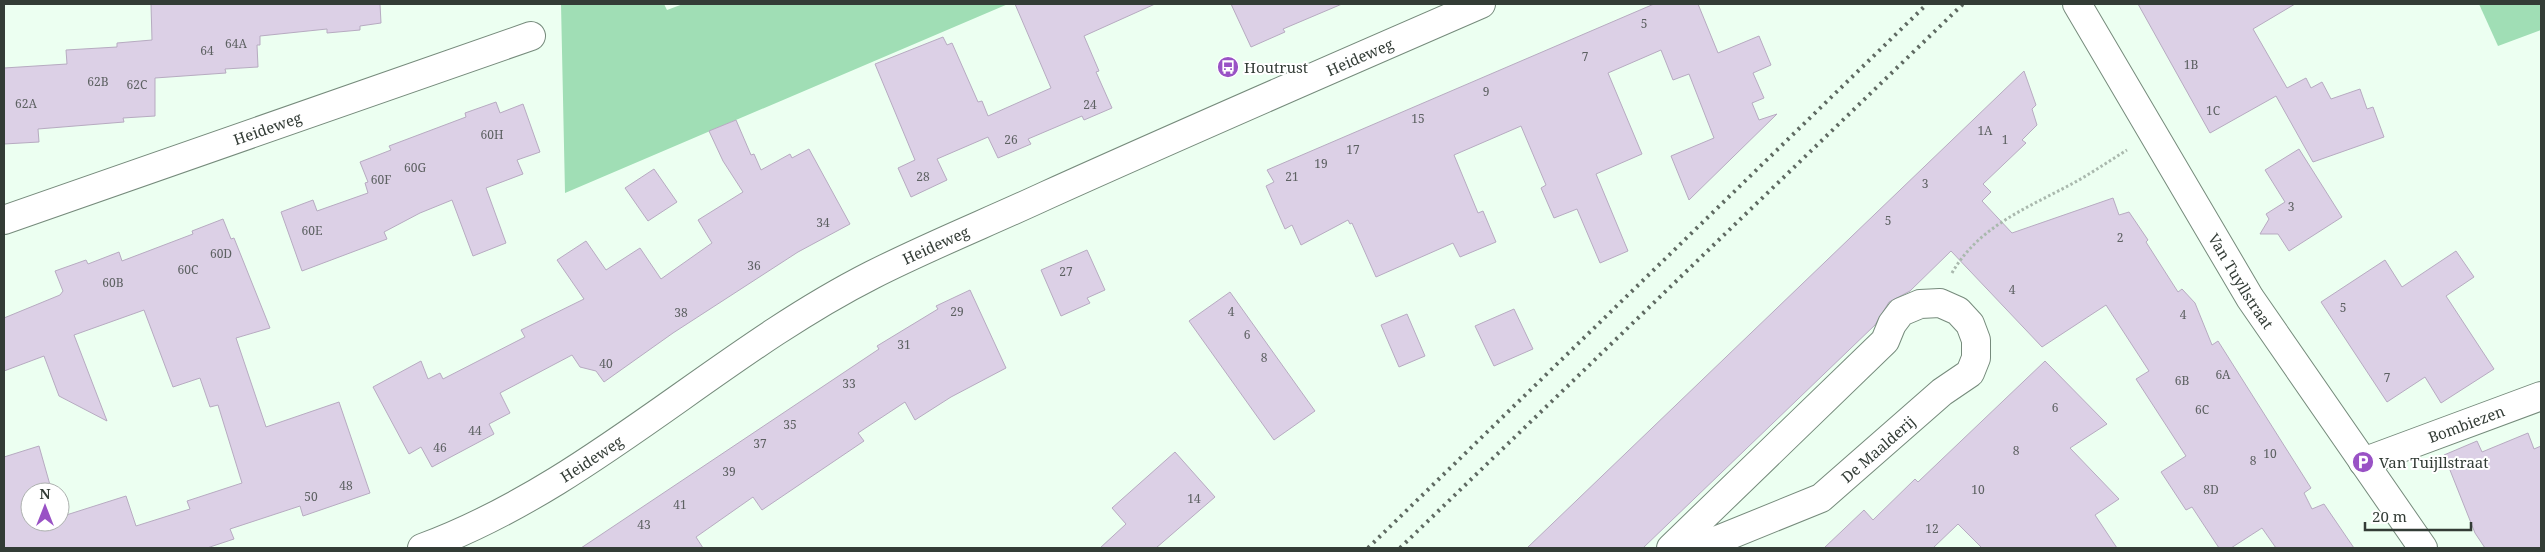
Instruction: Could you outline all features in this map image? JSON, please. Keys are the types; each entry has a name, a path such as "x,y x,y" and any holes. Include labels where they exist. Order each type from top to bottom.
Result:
{"street":[{"name":"Heideweg","path":"422,548 497,515 579,466 722,367 792,322 871,275 1454,9 1481,4"},
{"name":"Van Tuyllstraat","path":"2076,4 2250,298 2423,548"},
{"name":"Heideweg","path":"4,220 531,36"},
{"path":"1671,548 1886,341 1892,324 1901,312 1920,304 1940,304"},
{"name":"De Maalderij","path":"1698,548 1821,498 1942,392 1970,373 1976,358 1976,340 1970,324 1958,311 1940,304"},
{"name":"Bombiezen","path":"2363,462 2541,396"}],"path":[{"path":"1940,304 1954,269 1985,235 2003,220 2088,175 2151,133"}],"green space":[{"path":"561,4 664,4 667,10 683,4 1008,4 565,193"},
{"path":"2479,4 2541,4 2541,30 2498,46"}],"building":[{"path":"151,4 380,4 381,23 360,26 360,30 327,33 327,29 260,36 260,45 257,45 258,67 225,69 226,73 155,78 155,116 123,118 124,122 38,129 39,142 4,144 4,68 67,64 66,50 117,47 117,43 152,40"},
{"path":"1015,4 1155,4 1084,36 1099,71 1096,72 1112,108 1084,120 1082,116 1028,139 1031,144 998,158 988,137 937,159 947,180 911,197 898,168 915,160 875,64 943,37 947,45 952,43 978,102 982,101 988,116 1051,88"},
{"path":"1231,4 1342,4 1283,29 1285,32 1251,47"},
{"path":"1654,4 1698,4 1718,53 1759,36 1771,65 1753,73 1764,98 1752,103 1759,120 1777,114 1689,200 1671,156 1714,138 1689,74 1673,80 1661,50 1608,73 1642,154 1596,174 1628,251 1600,263 1577,209 1554,218 1541,188 1546,185 1521,126 1454,155 1478,213 1483,211 1496,242 1460,257 1453,243 1376,277 1352,223 1350,224 1348,220 1301,245 1292,225 1285,229 1266,186 1274,182 1267,170"},
{"path":"2138,4 2295,4 2253,29 2287,88 2306,78 2311,88 2322,82 2331,99 2360,89 2367,109 2373,107 2384,137 2313,162 2276,96 2210,133"},
{"path":"2024,71 2036,105 2032,109 2037,125 2022,140 2026,143 1983,184 1991,192 1982,201 2012,233 2113,198 2119,215 2129,212 2148,240 2146,242 2178,292 2182,289 2195,303 2212,345 2218,341 2311,488 2304,493 2312,509 2324,504 2354,548 2276,548 2262,528 2231,548 2219,548 2192,507 2186,510 2161,472 2186,456 2136,379 2149,371 2106,305 2042,347 1951,251 1910,291 1889,302 1875,325 1643,548 1527,548"},
{"path":"496,102 500,113 523,104 540,152 517,160 523,174 486,188 506,243 473,256 452,200 420,213 384,232 387,239 302,271 281,212 313,200 317,211 368,193 365,183 368,182 360,162 391,150 389,146 466,117 465,113"},
{"path":"736,120 751,155 754,154 761,170 790,154 792,158 809,149 850,224 798,252 673,333 604,382 596,371 580,367 572,355 500,393 510,413 489,424 494,434 432,467 421,447 409,454 373,387 421,361 428,379 440,373 443,379 525,337 521,330 584,299 557,260 586,241 606,270 640,248 661,279 712,243 698,220 743,192 723,161 709,131"},
{"path":"2299,149 2342,217 2289,251 2278,234 2260,234 2269,219 2266,214 2285,202 2265,170"},
{"path":"654,169 677,202 648,221 625,188"},
{"path":"223,219 231,239 234,238 270,328 236,338 266,427 339,402 370,493 303,516 300,506 230,529 234,539 207,548 4,548 4,457 39,446 49,482 20,482 20,532 70,532 70,514 126,496 136,526 190,509 187,501 242,483 218,405 210,407 200,378 173,387 144,310 74,335 107,421 59,396 44,356 4,371 4,318 60,295 63,291 55,271 86,260 88,264 119,252 122,261 193,234 192,231"},
{"path":"1087,250 1105,290 1087,298 1090,303 1061,316 1041,270"},
{"path":"2456,251 2474,277 2446,296 2494,369 2441,403 2425,377 2387,402 2321,302 2385,260 2402,287"},
{"path":"970,290 1006,368 951,397 915,420 905,402 858,433 864,441 762,510 753,497 696,537 703,548 581,548 879,349 877,346 938,309 936,306"},
{"path":"1230,292 1315,411 1274,440 1189,321"},
{"path":"1514,309 1533,349 1494,366 1475,326"},
{"path":"1407,314 1425,356 1399,367 1381,325"},
{"path":"2045,361 2107,424 2070,448 2119,499 2095,515 2117,548 1982,548 1958,524 1933,548 1824,548 1864,510 1873,520 1915,479 1918,482"},
{"path":"2528,433 2534,449 2541,446 2541,548 2485,548 2475,533 2444,455 2477,441 2482,452"},
{"path":"1175,452 1215,497 1156,548 1100,548 1126,524 1112,508"}],"railway":[{"path":"1368,548 1927,4"},
{"path":"1400,548 1963,4"}],"place":[{"name":"Houtrust","path":"1228,67"},
{"name":"Van Tuijllstraat","path":"2363,462"}]}
